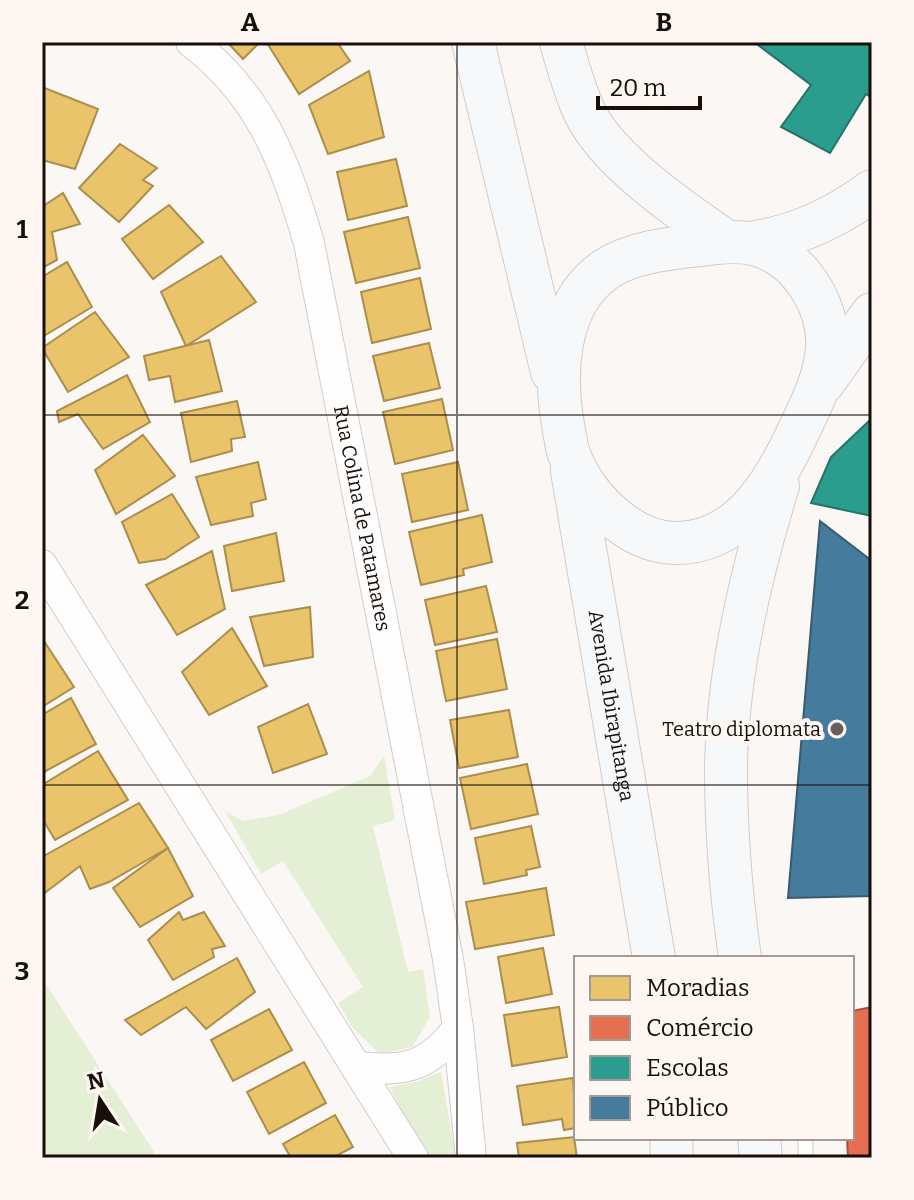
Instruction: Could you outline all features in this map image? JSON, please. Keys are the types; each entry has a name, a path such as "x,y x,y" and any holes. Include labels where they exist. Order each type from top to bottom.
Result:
{"main road":[{"path":"473,42 569,454 595,497 614,517 638,534 675,543 699,540 731,526 752,507 786,459"},
{"path":"561,42 572,83 586,116 599,133 654,190 739,243 772,250 793,266 808,282 826,324 827,349 817,390 786,459 760,544 745,615 732,704 726,765 727,833 730,886 740,956"},
{"path":"558,400 565,329 576,303 595,279 614,265 641,256 778,239 835,216 872,191"},
{"path":"817,390 872,314"},
{"name":"Avenida Ibirapitanga","path":"569,454 654,956"}],"street":[{"name":"Rua Colina de Patamares","path":"191,42 208,55 243,94 271,135 290,179 309,243 445,944 458,1028 471,1158"},
{"path":"449,42 489,110"},
{"path":"42,565 413,1158"},
{"path":"357,1067 382,1070 425,1061 442,1048 458,1028"}],"green space":[{"path":"384,756 395,820 373,826 408,972 423,969 430,1017 412,1047 380,1054 353,1028 338,1003 363,987 283,861 261,874 225,811 243,821 279,815 370,776"},
{"path":"42,978 158,1158 42,1158"},
{"path":"441,1072 456,1158 426,1158 390,1087 416,1082"}],"building: Moradias":[{"path":"227,42 260,42 243,59"},
{"path":"269,42 337,42 350,61 299,94"},
{"path":"369,71 384,137 328,154 309,105"},
{"path":"42,87 98,109 75,169 42,160"},
{"path":"120,144 157,168 143,180 153,186 119,222 79,188"},
{"path":"396,159 407,206 348,220 337,172"},
{"path":"63,193 80,224 52,232 57,260 42,268 42,207"},
{"path":"169,205 203,242 153,279 122,239"},
{"path":"408,217 420,268 356,283 344,232"},
{"path":"221,256 256,302 186,346 161,292"},
{"path":"67,262 92,307 42,337 42,277"},
{"path":"420,278 431,329 372,343 361,292"},
{"path":"95,312 129,357 68,392 42,348"},
{"path":"209,340 222,391 175,402 170,376 149,380 144,356"},
{"path":"429,343 440,388 384,401 373,356"},
{"path":"127,375 150,422 103,449 78,414 59,422 57,411"},
{"path":"442,399 453,450 395,464 383,412"},
{"path":"237,401 245,437 231,439 232,451 191,462 181,413"},
{"path":"143,435 175,476 116,514 95,470"},
{"path":"258,462 266,499 251,503 253,516 211,525 196,477"},
{"path":"458,462 468,510 412,522 402,474"},
{"path":"172,494 199,537 165,559 139,563 122,522"},
{"path":"482,515 492,562 463,569 464,575 421,585 409,532"},
{"path":"276,533 284,581 232,591 224,546"},
{"path":"212,551 225,609 177,635 146,585"},
{"path":"486,586 497,632 435,645 425,600"},
{"path":"310,607 313,657 264,666 250,617"},
{"path":"232,628 267,686 209,715 182,672"},
{"path":"42,638 74,687 42,707"},
{"path":"497,639 507,689 446,701 436,651"},
{"path":"71,698 96,744 42,773 42,715"},
{"path":"308,704 327,754 273,773 258,727"},
{"path":"509,710 518,757 459,768 450,720"},
{"path":"98,751 128,800 55,840 42,818 42,785"},
{"path":"527,764 538,814 471,829 460,778"},
{"path":"139,803 168,848 109,882 90,889 80,866 42,895 42,857"},
{"path":"531,826 540,867 526,870 527,875 484,884 475,838"},
{"path":"168,848 193,896 140,927 113,888"},
{"path":"546,888 554,935 475,949 466,902"},
{"path":"179,912 183,920 204,912 225,946 212,949 214,957 173,980 148,940"},
{"path":"543,948 552,994 506,1003 498,957"},
{"path":"237,958 255,992 206,1029 186,1007 141,1035 125,1020"},
{"path":"559,1007 567,1057 512,1066 504,1015"},
{"path":"269,1009 292,1050 233,1081 211,1040"},
{"path":"304,1062 326,1103 269,1134 247,1092"},
{"path":"573,1078 574,1128 564,1130 562,1119 523,1125 517,1086"},
{"path":"335,1115 353,1147 332,1158 291,1158 283,1144"},
{"path":"574,1137 577,1158 519,1158 517,1143"}],"building: Comércio":[{"path":"872,1007 872,1158 848,1158 847,1140 854,1140 854,1011"}],"building: Escolas":[{"path":"754,42 872,42 872,98 866,94 830,153 781,127 811,85"},
{"path":"872,418 872,516 811,503 831,457"}],"building: Público":[{"name":"Teatro diplomata","path":"820,521 872,561 872,896 788,898"}],"place":[{"name":"Teatro diplomata","path":"837,729"}]}
